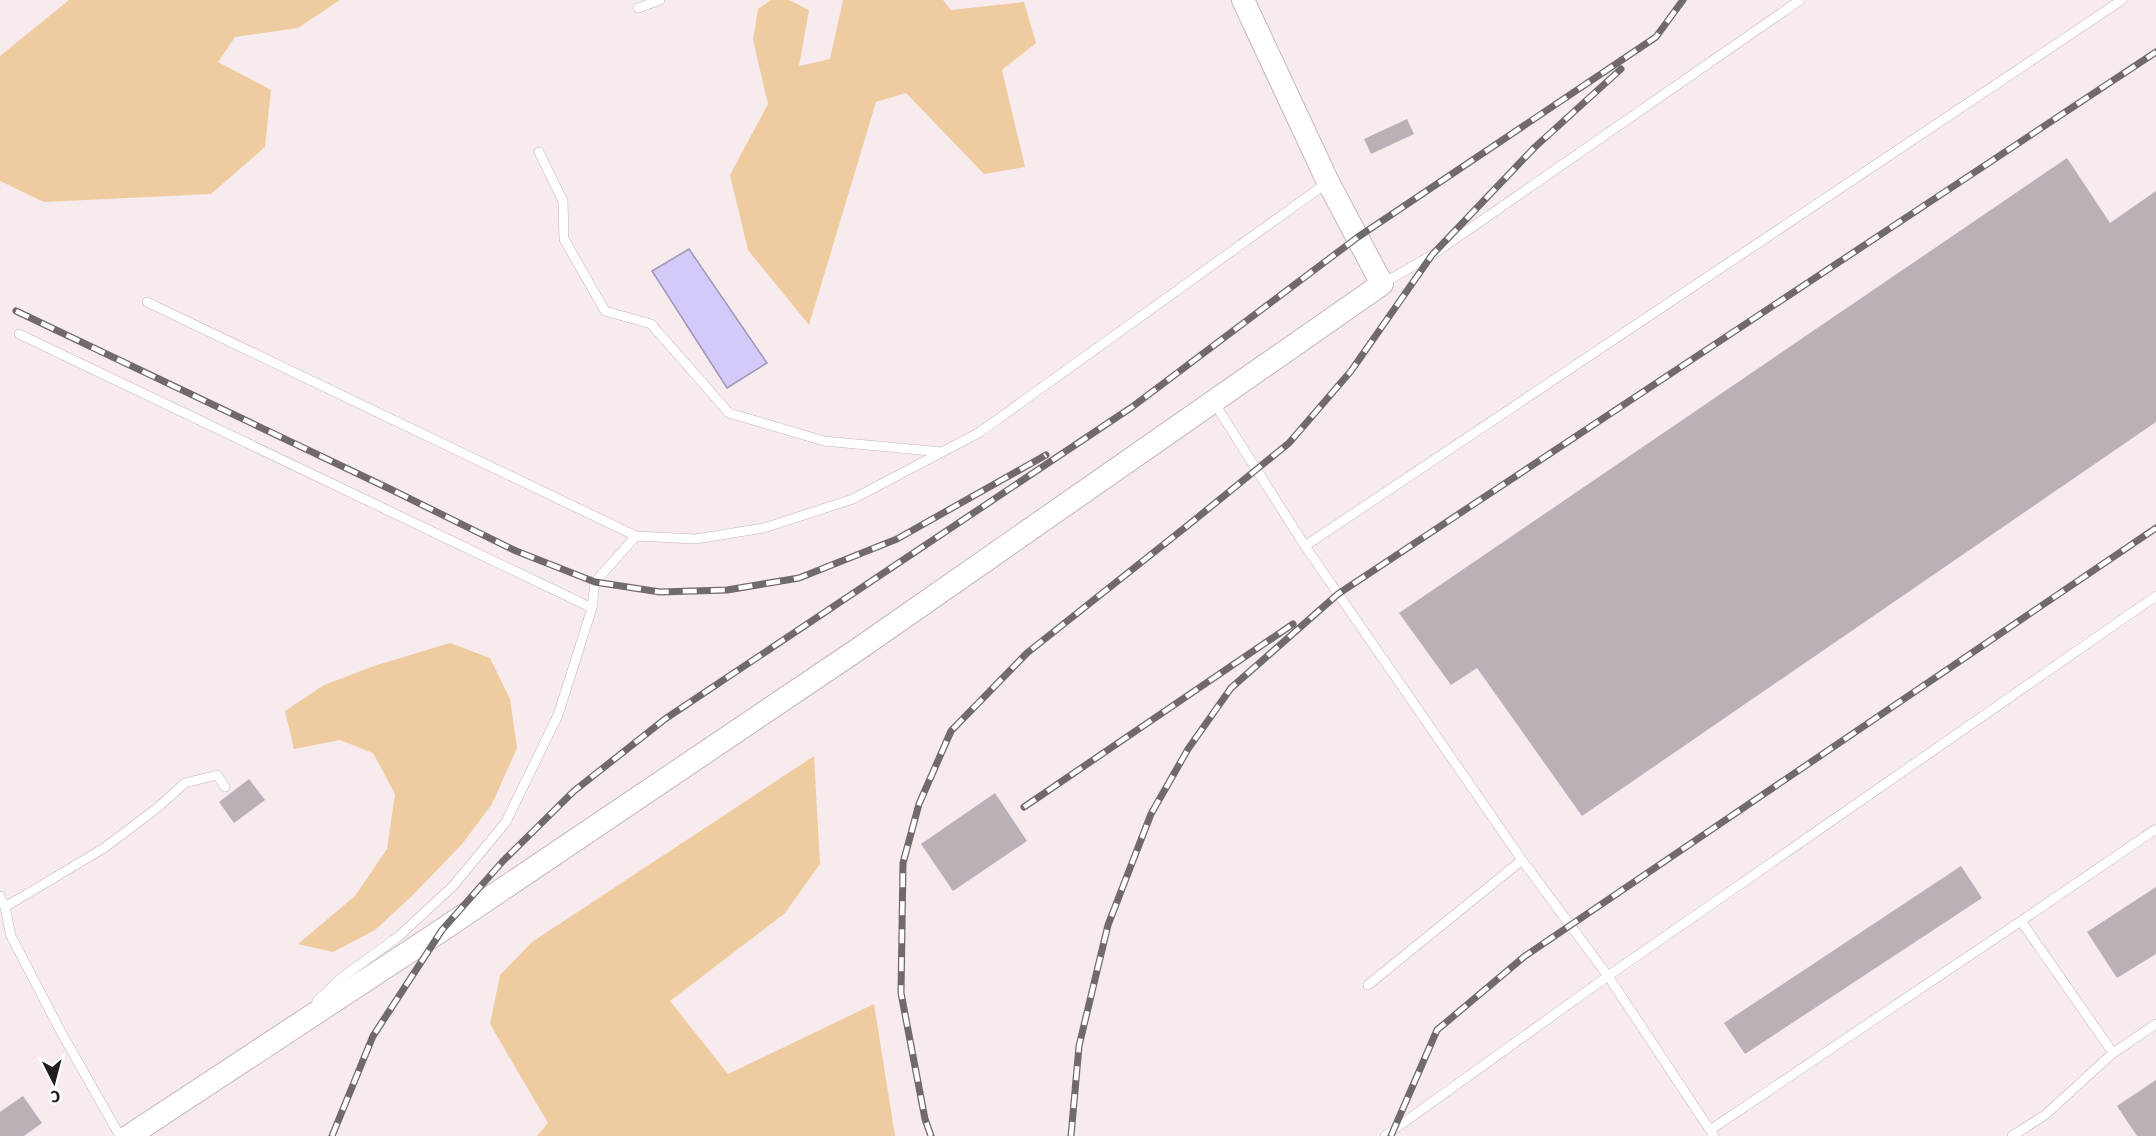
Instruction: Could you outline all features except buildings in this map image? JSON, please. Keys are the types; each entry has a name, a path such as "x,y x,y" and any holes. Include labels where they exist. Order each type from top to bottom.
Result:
{"street":[{"path":"129,1136 442,930 857,650 1382,284 1328,182 1243,0"}],"lane":[{"path":"638,8 660,0"},
{"path":"1382,284 1432,255 1800,0"},
{"path":"1305,546 2122,0"},
{"path":"539,152 563,201 564,239 605,312 651,324 729,413 824,441 942,452"},
{"path":"147,302 636,536 696,539 764,528 853,499 980,432 1328,182"},
{"path":"19,334 592,608"},
{"path":"1213,401 1305,546 1522,860 1608,976 1712,1133 2156,829"},
{"path":"274,1041 340,979 399,936 453,886 506,822 558,715 592,608 595,582 636,536"},
{"path":"1385,1136 1608,976 2156,596"},
{"path":"5,907 104,848 157,808 185,783 217,775 225,787"},
{"path":"1368,986 1522,860"},
{"path":"0,896 5,907 11,936 61,1032 120,1136"},
{"path":"2021,921 2113,1053"},
{"path":"2012,1136 2045,1115 2113,1053 2156,1024"}],"shaded area":[{"path":"69,0 340,0 298,28 235,37 218,62 271,90 265,147 211,194 44,202 0,181 0,56"},
{"path":"771,0 789,0 809,10 799,66 830,59 843,0 943,0 951,10 1024,2 1036,43 1002,70 1025,167 984,174 906,93 876,102 809,325 748,250 730,175 768,104 753,40 758,9"},
{"path":"689,249 767,363 727,388 652,271"},
{"path":"450,643 490,658 510,699 517,748 492,804 462,844 412,896 375,930 333,952 298,944 355,896 387,849 395,794 373,753 340,740 294,749 285,711 324,685 374,666"},
{"path":"814,756 820,864 784,914 670,1001 728,1074 874,1004 895,1136 537,1136 548,1123 490,1024 500,975 532,942"}],"railway":[{"path":"332,1136 373,1036 442,930 503,861 574,791 665,719 1132,407 1358,237 1656,37 1683,0"},
{"path":"1071,1136 1079,1046 1108,925 1151,814 1188,749 1231,688 1338,594 2156,52"},
{"path":"931,1136 925,1119 901,993 903,863 919,804 951,731 1027,653 1289,443 1351,371 1432,255 1535,147 1621,69"},
{"path":"16,311 516,551 595,582 660,592 727,590 799,578 897,539 1046,455"},
{"path":"1391,1136 1437,1030 1525,956 2156,528"},
{"path":"1024,807 1293,624"}]}
